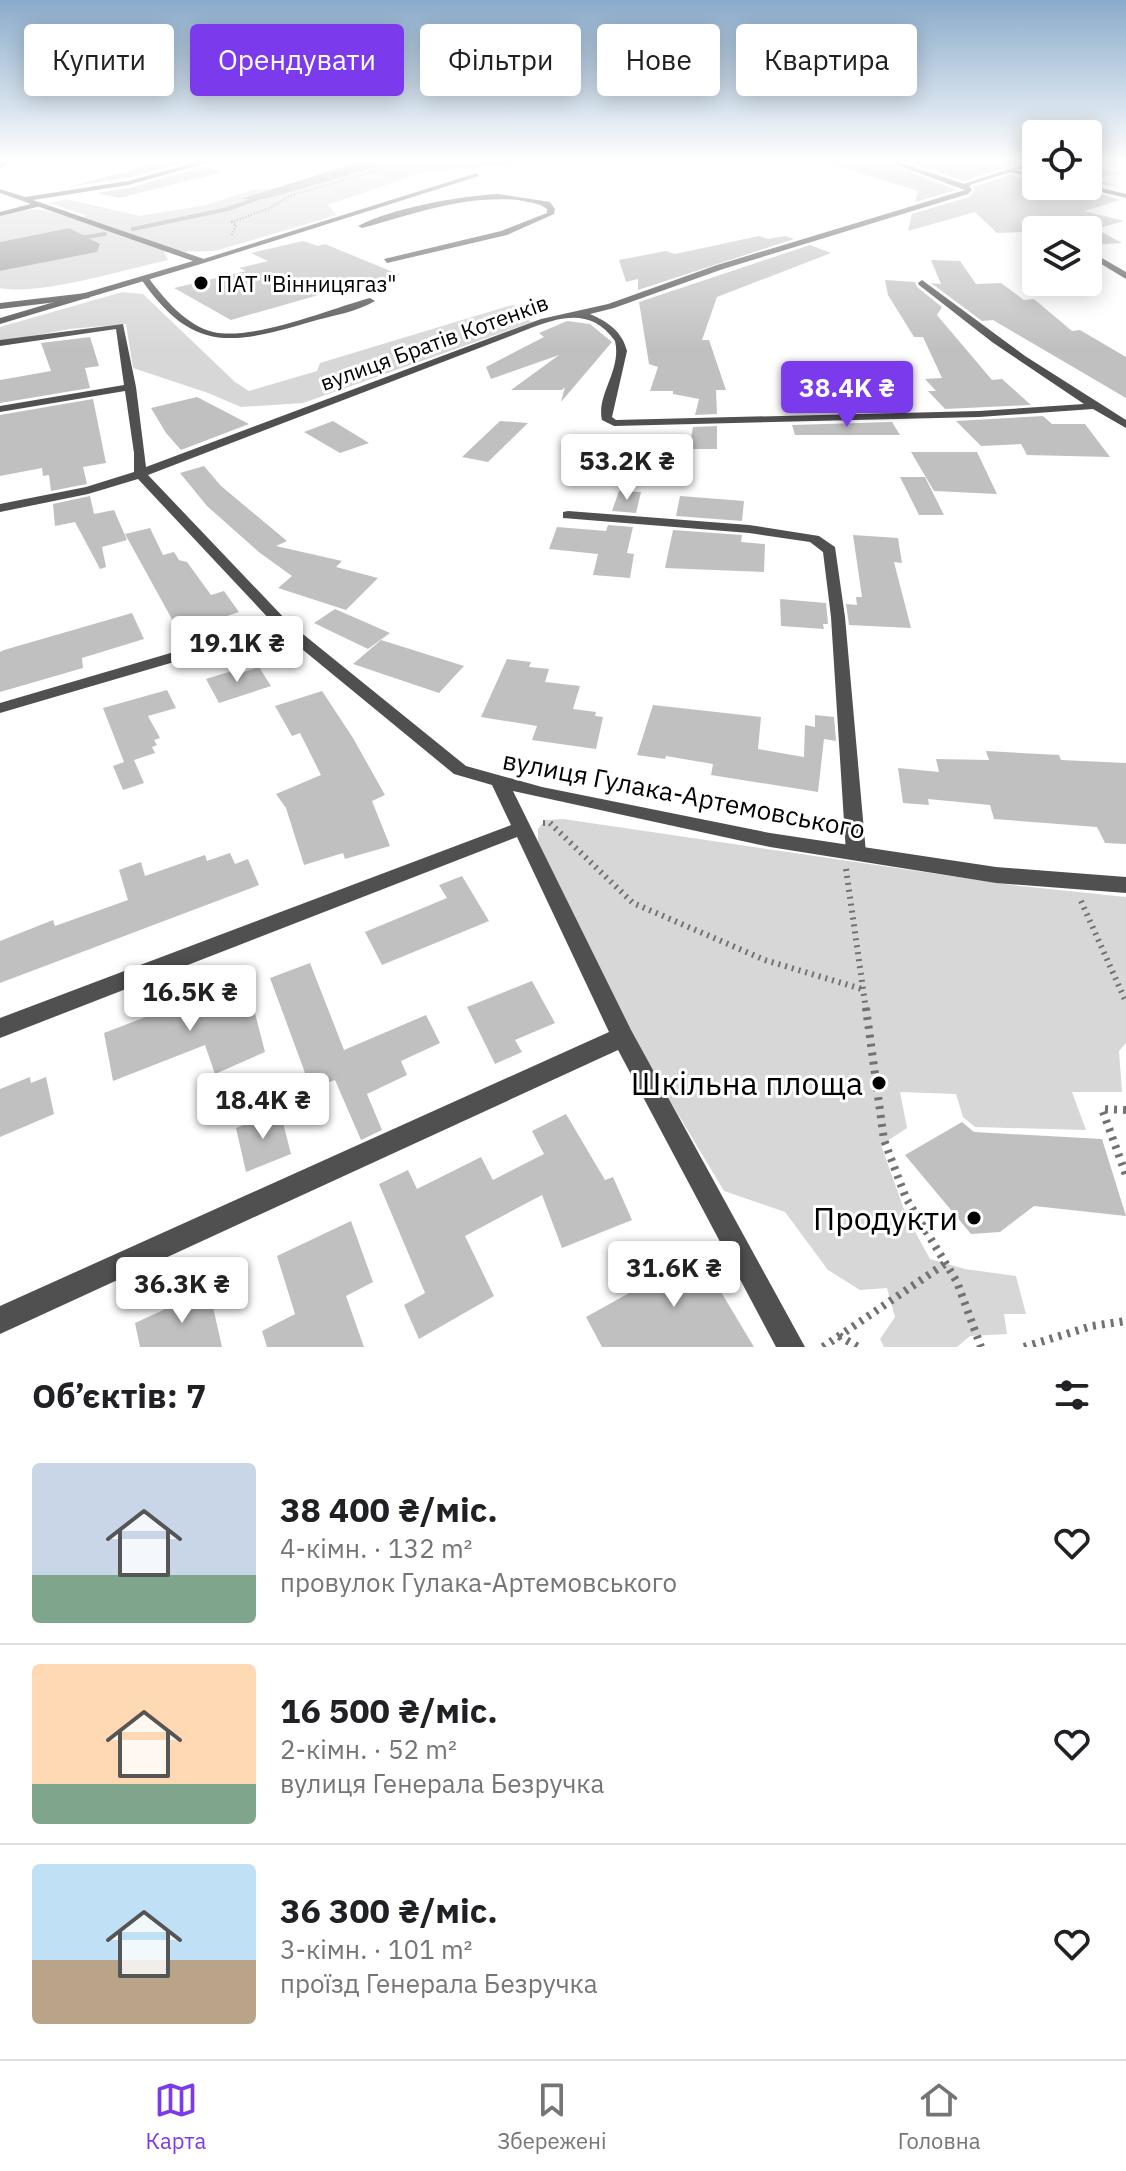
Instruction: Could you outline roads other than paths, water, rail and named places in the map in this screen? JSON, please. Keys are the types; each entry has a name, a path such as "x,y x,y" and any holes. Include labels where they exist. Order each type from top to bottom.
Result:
{"street":[{"path":"92,223 201,261"},
{"path":"0,321 91,296 321,223"},
{"path":"362,226 373,223"},
{"path":"387,261 504,233 529,223"},
{"name":"вулиця Братів Котенків","path":"0,508 88,490 140,474 505,335 867,223"},
{"path":"1102,261 1126,276"},
{"path":"145,279 154,293 195,327 211,335 231,337 370,301"},
{"path":"922,283 968,322 1126,425"},
{"path":"0,306 91,296"},
{"path":"581,313 609,327 619,336 624,352 606,409 606,418 614,423 979,414 1096,406"},
{"path":"0,343 120,326 140,453 140,474"},
{"path":"0,409 131,387"},
{"name":"вулиця Гулака-Артемовського","path":"140,474 283,625 460,770 500,783 755,837 996,875 1126,885"},
{"path":"568,515 749,529 814,539 830,550 838,617 850,852"},
{"path":"0,708 283,625"},
{"path":"500,783 623,1037 791,1347"},
{"path":"0,1028 521,825"},
{"path":"0,1320 623,1037"}],"waterway":[{"path":"133,229 162,223"},
{"path":"79,238 105,234"}],"place":[{"name":"ПАТ \"Вінницягаз\"","path":"201,283"},
{"name":"Шкільна площа","path":"879,1083"},
{"name":"Продукти","path":"974,1218"}]}
